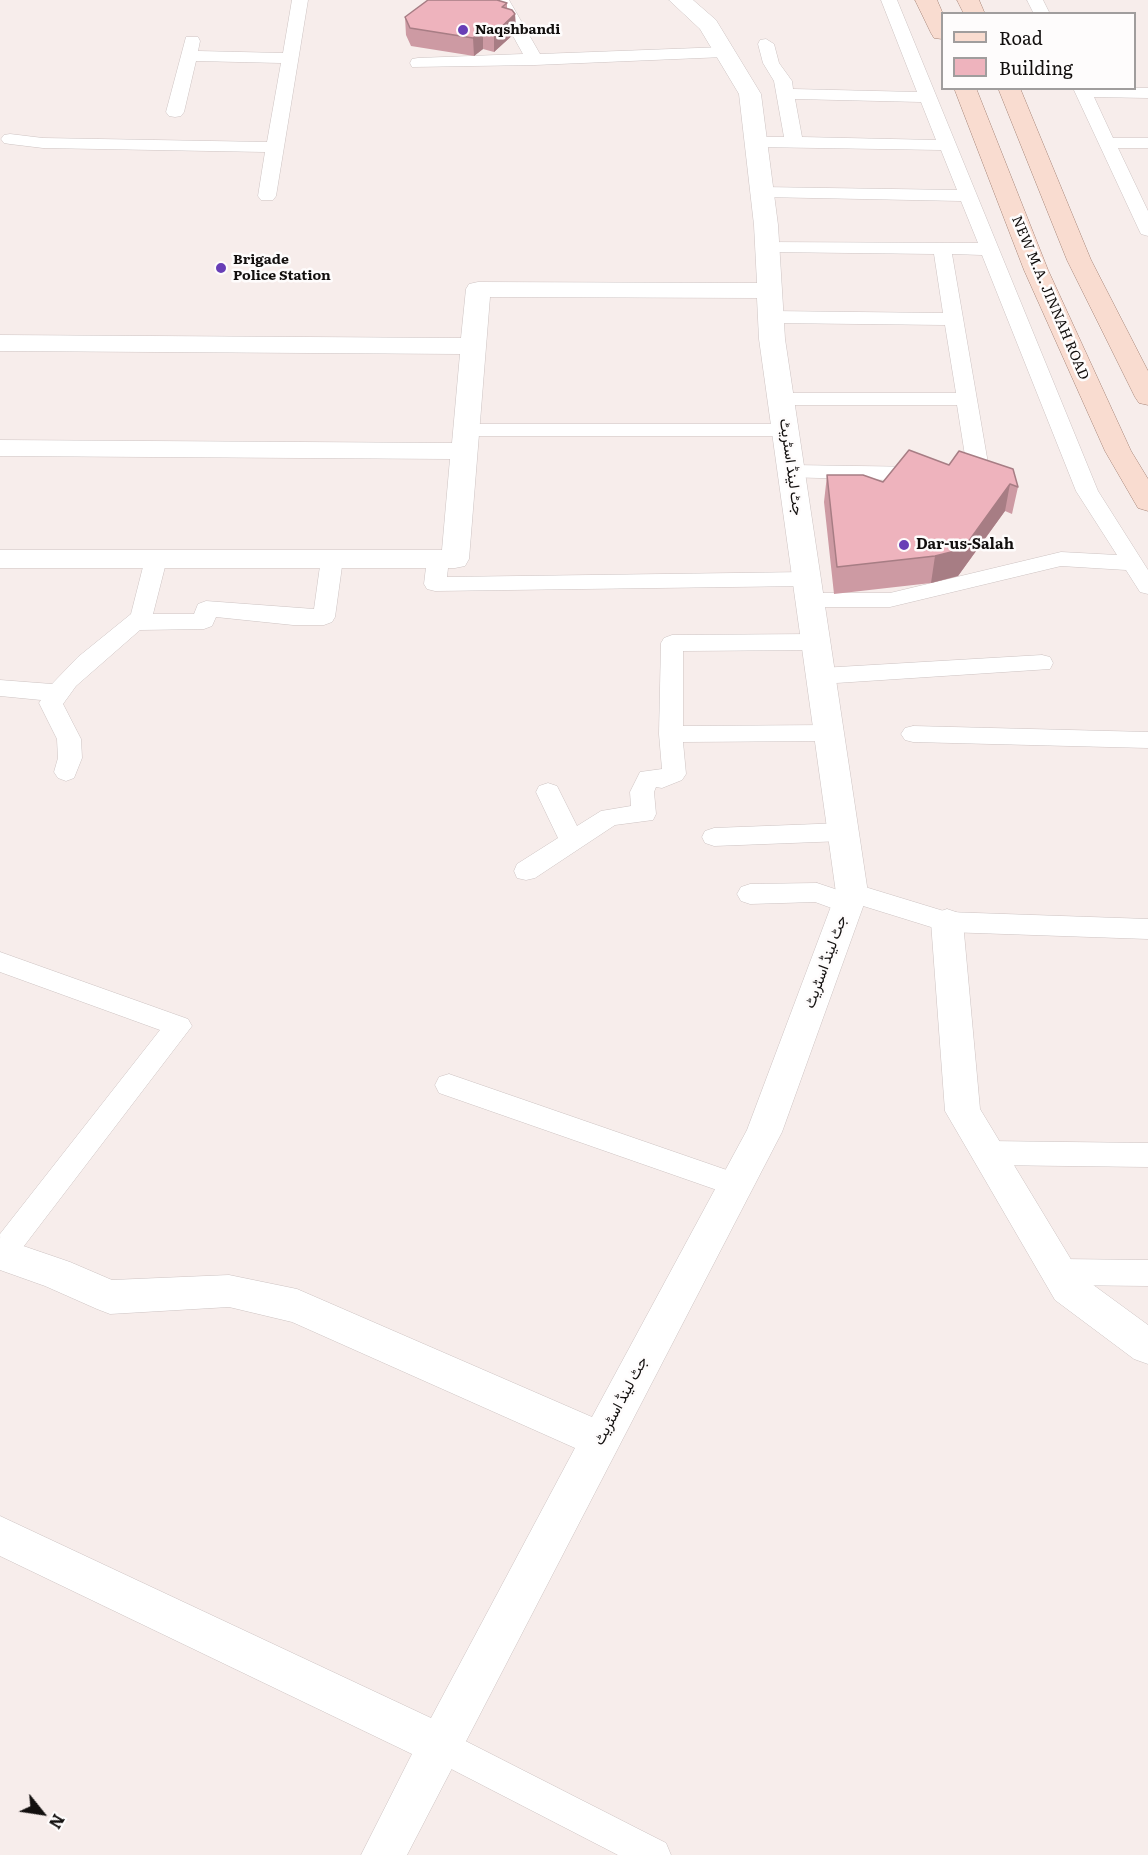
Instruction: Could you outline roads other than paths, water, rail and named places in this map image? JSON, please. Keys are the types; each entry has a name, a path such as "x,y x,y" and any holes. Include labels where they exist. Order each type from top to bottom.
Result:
{"main road":[{"path":"926,0 941,31"},
{"name":"NEW M.A. JINNAH ROAD","path":"966,90 1036,270 1118,451 1148,502"},
{"path":"1010,90 1079,260 1148,397"}],"street":[{"name":"جٹ لینڈ اسٹریٹ","path":"383,1855 764,1132 850,899 843,832 783,414 770,304 762,192 750,94 708,25 680,0"},
{"path":"0,559 455,560 478,289 770,304"},
{"path":"0,344 473,346"},
{"path":"0,448 465,441"},
{"path":"946,922 963,1111 1068,1288 1148,1347"},
{"path":"0,1254 57,1274 110,1297 229,1291 297,1306 600,1440"},
{"path":"0,1535 440,1745"}],"lane":[{"path":"267,196 300,0"},
{"path":"501,0 535,60"},
{"path":"890,0 1086,491 1148,587"},
{"path":"766,44 771,63 783,81 794,143"},
{"path":"175,112 191,49 290,58"},
{"path":"418,63 724,52"},
{"path":"1148,93 1082,90 1148,230"},
{"path":"786,94 927,97"},
{"path":"10,139 44,143 275,147"},
{"path":"756,142 947,145"},
{"path":"1107,143 1148,143"},
{"path":"1129,190 1148,190"},
{"path":"762,192 967,196"},
{"path":"767,246 988,249"},
{"path":"792,472 979,475 942,248"},
{"path":"770,304 953,319"},
{"path":"465,441 966,399"},
{"path":"66,772 70,758 69,739 51,703 86,663 141,617 156,559"},
{"path":"135,622 204,621 206,609 293,617 324,617 332,559"},
{"path":"438,559 435,584 808,590 890,600 1061,559 1132,563"},
{"path":"526,871 610,818 644,814 642,792 648,778 662,779 674,774 671,734 672,643 816,642"},
{"path":"820,676 1042,663"},
{"path":"0,688 58,693"},
{"path":"671,734 829,733"},
{"path":"913,734 1148,740"},
{"path":"548,792 572,842"},
{"path":"714,837 843,832"},
{"path":"750,894 817,892 946,922 1148,929"},
{"path":"0,962 179,1026 0,1254"},
{"path":"449,1085 736,1185"},
{"path":"987,1153 1148,1155"},
{"path":"1059,1272 1148,1273"},
{"path":"440,1745 654,1855"}],"place":[{"name":"Naqshbandi","path":"463,30"},
{"name":"Brigade Police Station","path":"221,268"},
{"name":"Dar-us-Salah","path":"904,545"}]}
